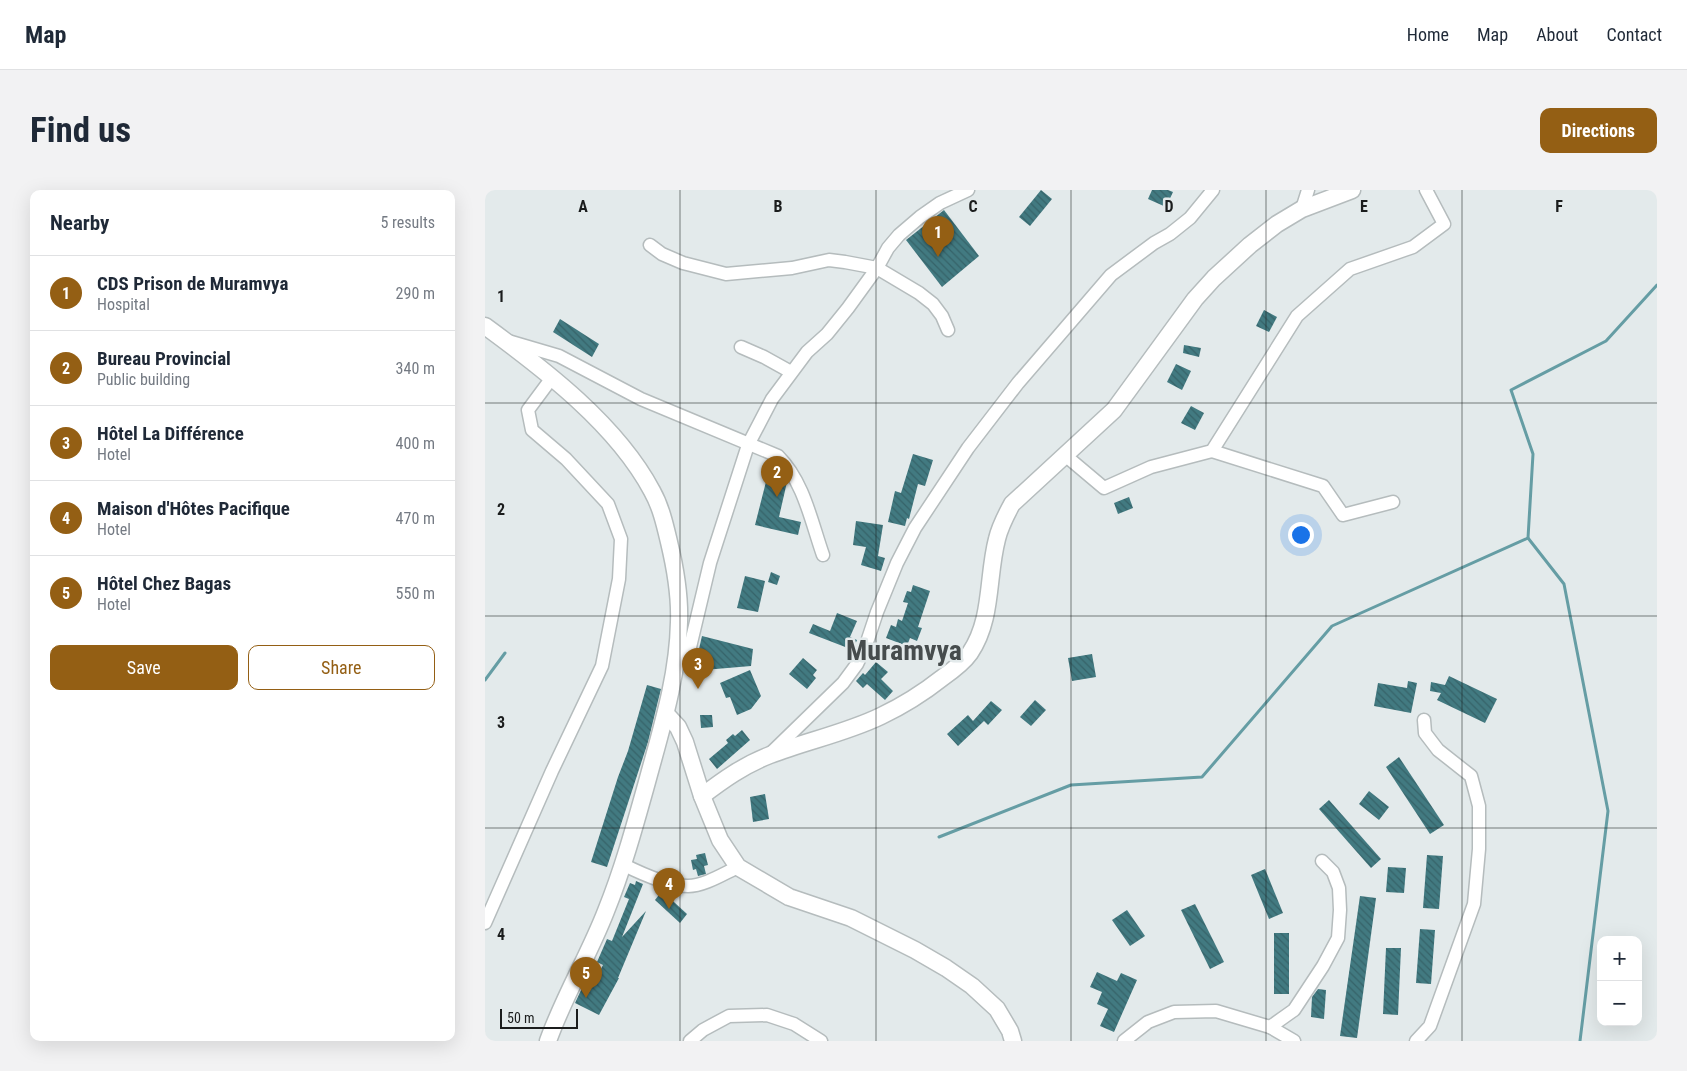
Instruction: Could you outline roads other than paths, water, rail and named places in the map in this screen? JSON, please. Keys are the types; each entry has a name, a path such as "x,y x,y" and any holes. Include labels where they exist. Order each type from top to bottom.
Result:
{"main road":[{"path":"701,796 746,765 880,716 928,688 957,667 969,654 977,641 990,589 997,540 1004,519 1012,504 1114,410 1195,300 1214,278 1250,245 1277,224 1302,209 1352,190"},
{"path":"485,326 594,416 615,439 652,492 663,518 675,566 679,622 675,667 666,714 622,864 606,910 556,1019 548,1041"},
{"path":"666,714 678,728 685,742 701,796 719,840 738,867 789,897 851,918 946,968 972,986 997,1009 1010,1031 1013,1041"}],"street":[{"path":"675,667 682,661 690,647 710,563 748,445 772,399 807,352 837,321 877,268 888,248 899,234 940,203 968,190"},
{"path":"769,755 843,683 857,664 897,563 915,528 967,448 1018,383 1111,275 1154,243 1171,234 1190,218 1213,190"},
{"path":"1302,209 1307,190"},
{"path":"1212,450 1297,316 1351,268 1413,247 1444,224 1425,190"},
{"path":"650,246 662,254 683,263 726,274 792,268 829,260 877,268 919,293 933,304 948,330"},
{"path":"503,340 559,356 641,399 778,456 796,478 823,555"},
{"path":"741,348 764,357 791,372"},
{"path":"485,922 552,771 602,666 619,579 621,539 608,504 566,459 532,430 528,410 551,379"},
{"path":"1066,456 1104,488 1151,467 1212,450 1323,486 1343,515 1393,502"},
{"path":"1416,1041 1429,1026 1474,904 1479,849 1479,806 1471,776 1437,750 1425,734 1424,720"},
{"path":"1270,1027 1294,1010 1323,966 1338,938 1339,888 1333,872 1322,861"},
{"path":"622,864 643,874 687,886 701,884 738,867"},
{"path":"1123,1041 1148,1022 1174,1012 1216,1011 1270,1027 1294,1041"},
{"path":"690,1041 703,1030 729,1016 767,1015 793,1024 821,1041"}],"waterway":[{"path":"1580,1041 1608,811 1564,584 1528,538 1533,454 1511,390 1606,341 1657,285"},
{"path":"939,837 1071,785 1202,777 1332,626 1528,538"},
{"path":"485,680 505,653"}],"place":[{"name":"CDS Prison de Muramvya","path":"938,257"},
{"name":"Bureau Provincial","path":"777,497"},
{"name":"Hôtel La Différence","path":"698,689"},
{"name":"Maison d'Hôtes Pacifique","path":"669,909"},
{"name":"Hôtel Chez Bagas","path":"586,998"}],"district":[{"name":"Muramvya","path":"904,650"}]}
